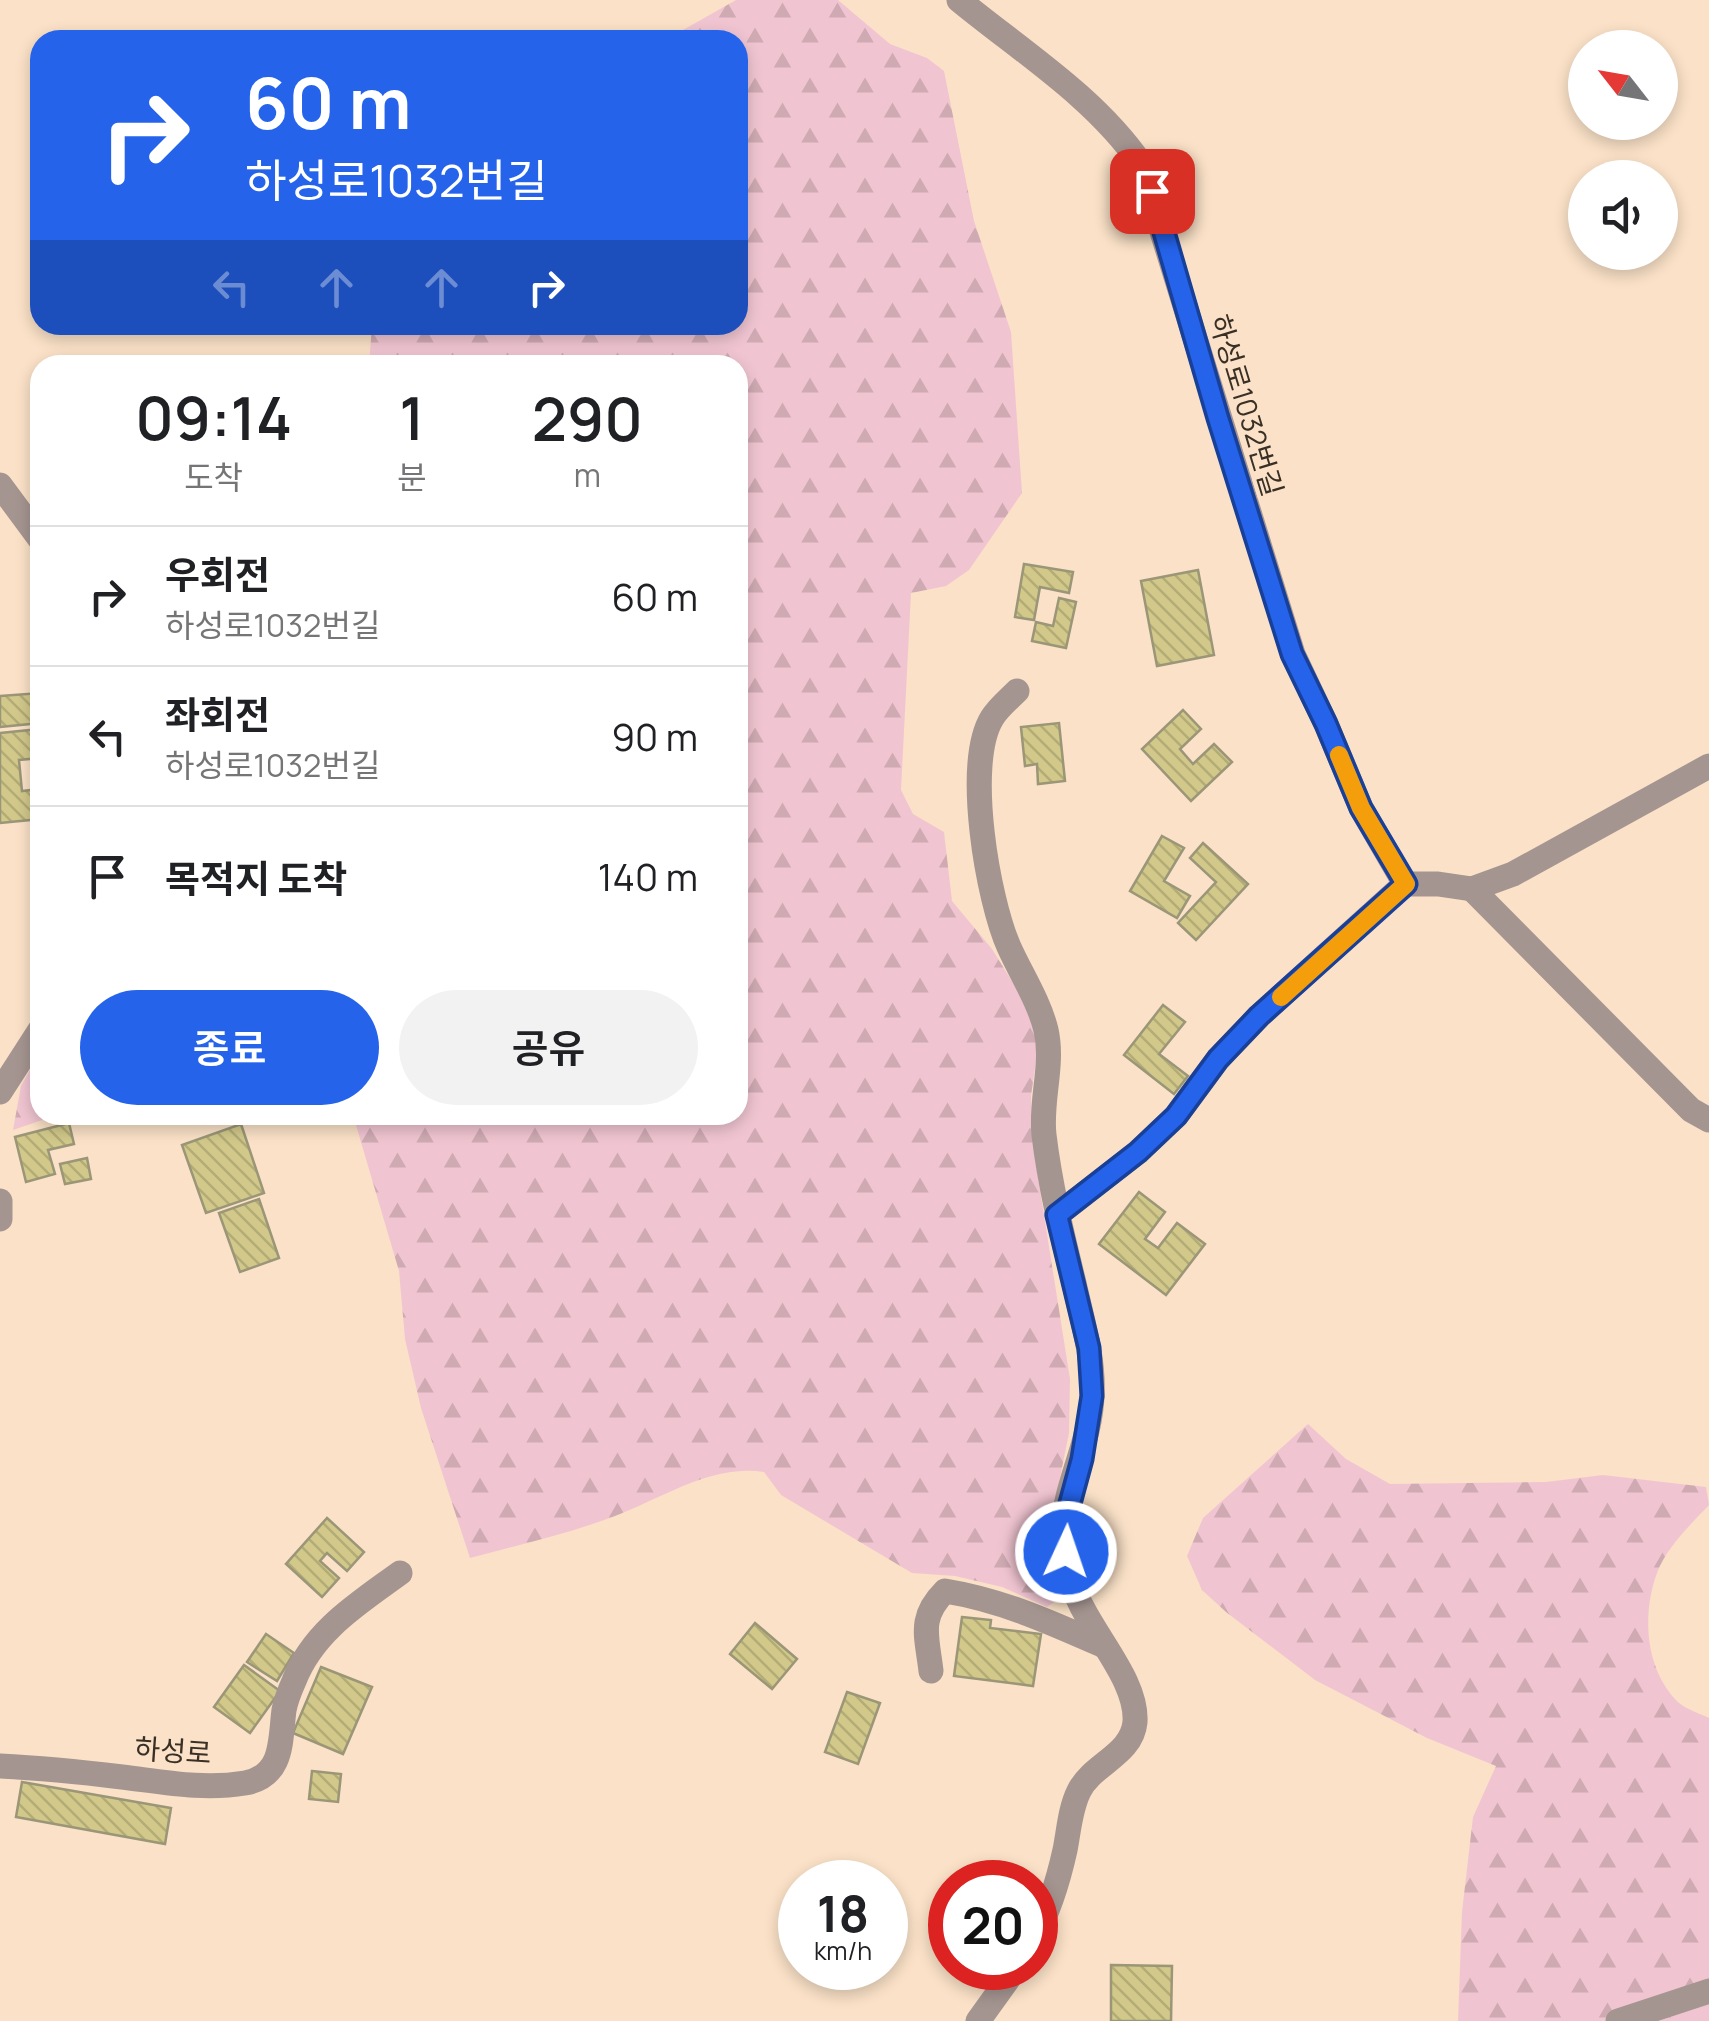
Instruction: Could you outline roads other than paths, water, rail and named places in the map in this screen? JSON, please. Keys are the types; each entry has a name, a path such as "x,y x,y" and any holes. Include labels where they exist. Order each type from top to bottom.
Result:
{"lane":[{"name":"하성로1032번길","path":"959,0 1054,74 1129,146 1142,164 1292,654 1361,808 1406,884"},
{"path":"0,485 30,525"},
{"path":"1017,691 992,718 981,748 978,781 994,900 1008,944 1046,1030 1049,1064 1043,1120 1057,1215 1089,1348 1092,1396 1082,1459 1063,1529 1069,1574 1080,1606 1134,1699 1135,1727 1121,1751 1091,1774 1080,1789 1058,1871"},
{"path":"1057,1215 1138,1152 1176,1116 1218,1059 1259,1016 1406,884 1472,889 1513,874 1709,766"},
{"path":"1472,889 1691,1110 1709,1120"},
{"path":"0,1092 30,1046"},
{"path":"0,1201 0,1219"},
{"name":"하성로","path":"0,1766 54,1768 195,1787 248,1782 268,1772 281,1753 284,1707 296,1675 316,1641 350,1609 400,1573"},
{"path":"930,1671 925,1622 930,1606 945,1592 984,1598 1031,1613 1102,1645"},
{"path":"978,2021 1000,1990"},
{"path":"1618,2021 1709,1991"}]}
